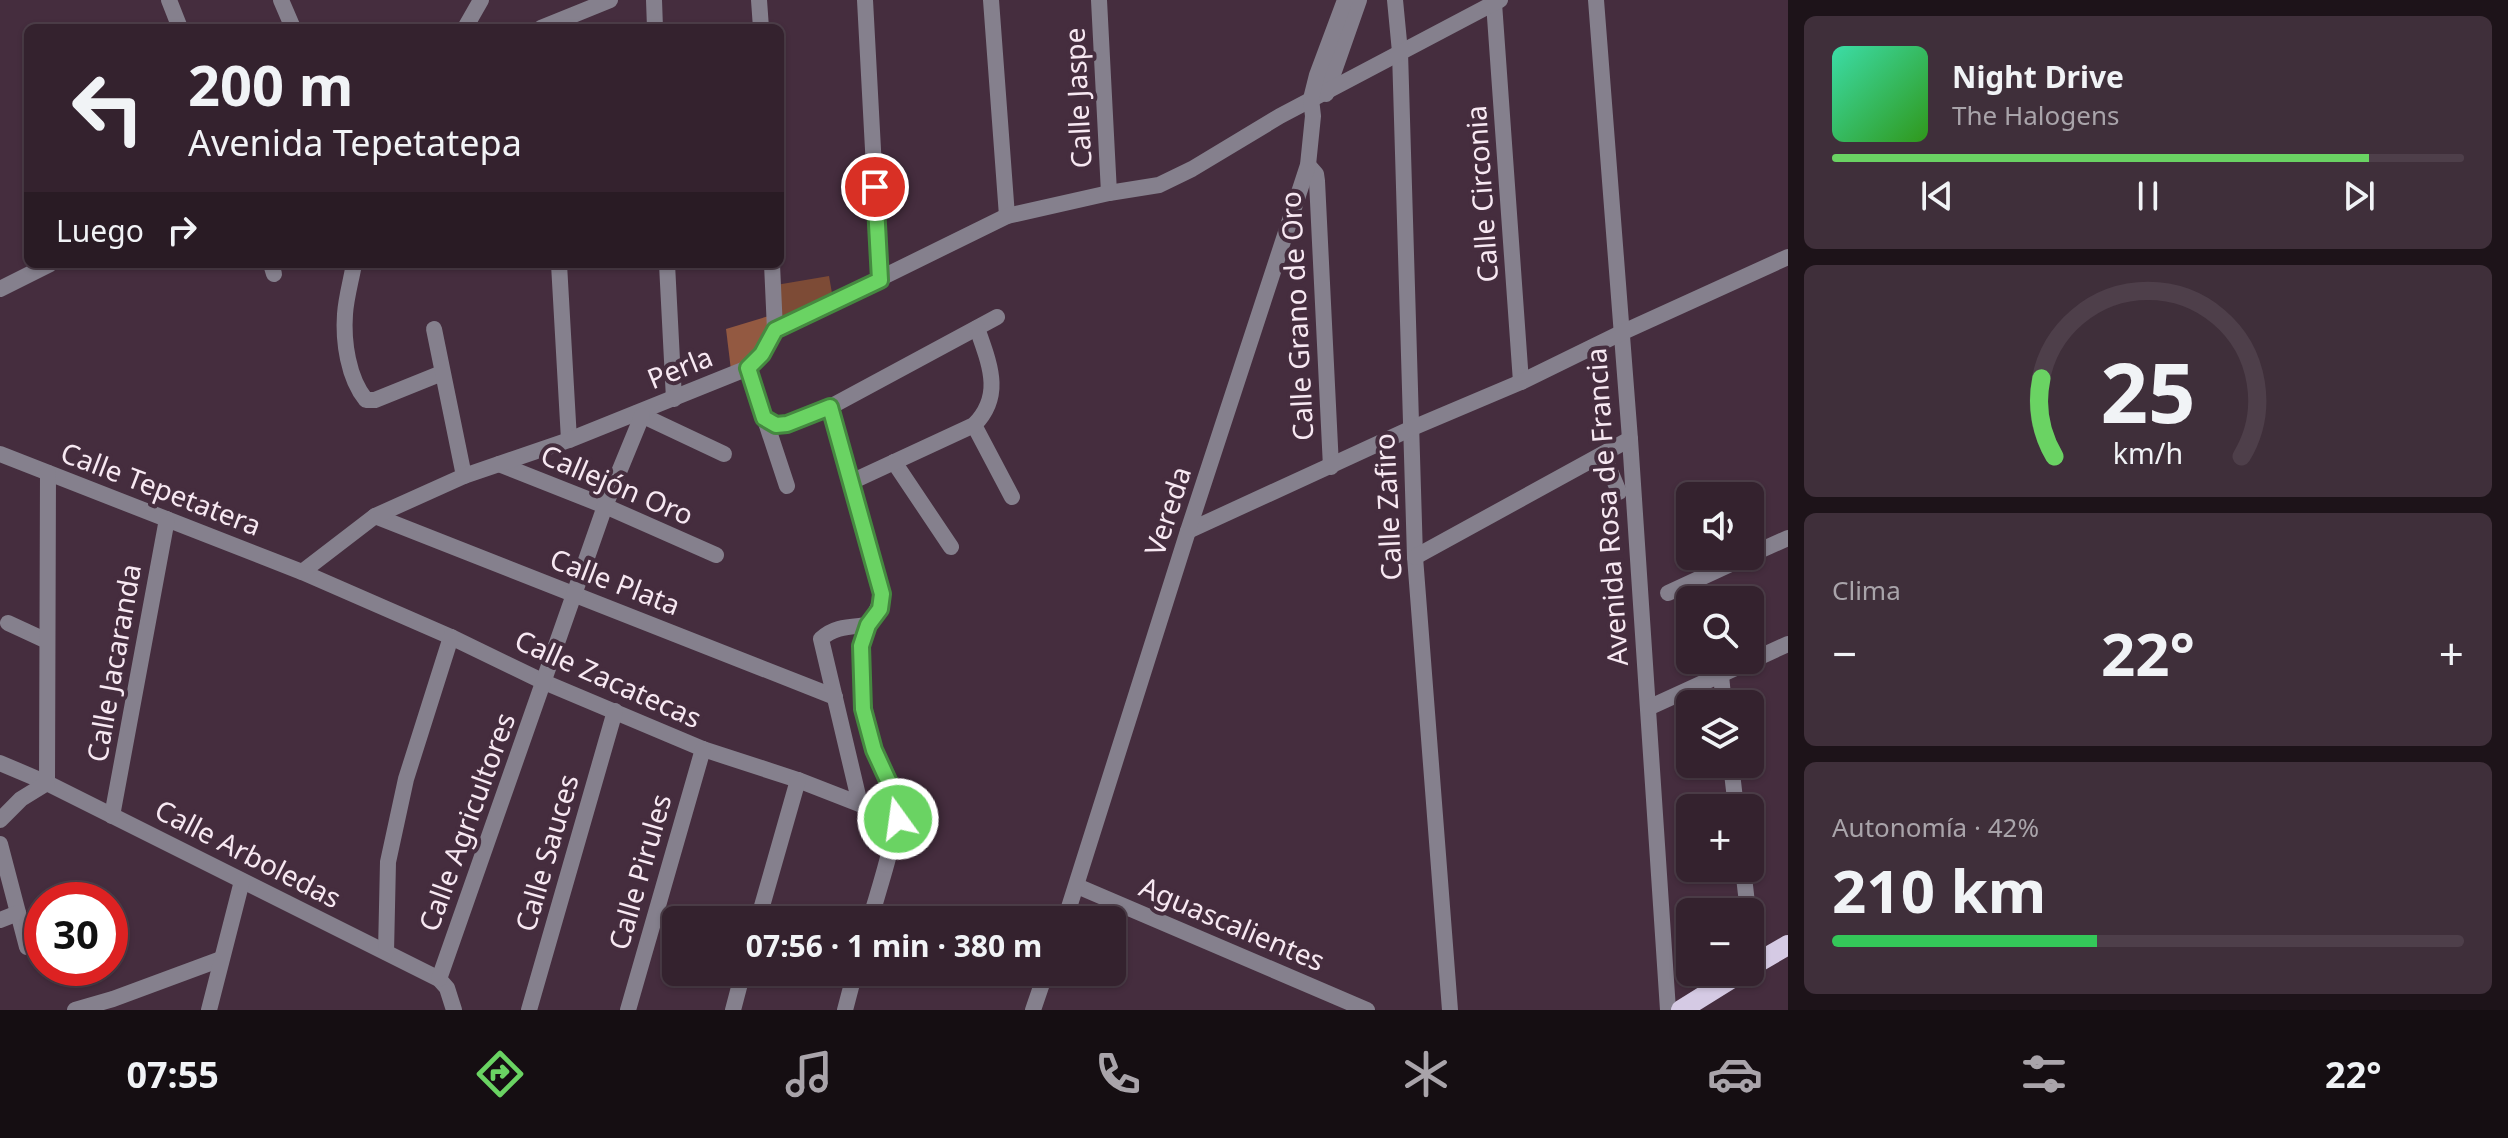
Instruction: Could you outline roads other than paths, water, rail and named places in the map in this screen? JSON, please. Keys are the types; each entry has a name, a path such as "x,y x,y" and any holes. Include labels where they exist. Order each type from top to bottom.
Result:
{"main road":[{"path":"1764,959 1788,945"},
{"path":"1681,1010 1720,986"}],"street":[{"path":"169,0 178,24"},
{"path":"281,0 291,24"},
{"path":"467,24 481,0"},
{"path":"550,24 591,4 610,0"},
{"path":"654,0 655,24"},
{"path":"759,0 761,24"},
{"path":"865,0 880,280"},
{"path":"991,0 1007,216"},
{"name":"Calle Jaspe","path":"1099,0 1109,193"},
{"name":"Vereda","path":"1070,906 1308,165 1317,75 1345,0"},
{"path":"1328,90 1359,0"},
{"name":"Calle Zafiro","path":"1395,0 1400,52 1415,557 1450,1010"},
{"name":"Avenida Rosa de Francia","path":"1596,0 1630,439 1668,1010"},
{"path":"772,268 775,330 1007,216 1159,185 1312,108 1328,90 1497,1"},
{"name":"Calle Circonia","path":"1497,1 1521,382"},
{"name":"Calle Grano de Oro","path":"1308,165 1316,174 1317,181 1331,467"},
{"path":"1188,531 1410,429 1521,382 1788,257"},
{"path":"0,289 42,268"},
{"path":"353,268 345,316 347,354 359,392 366,400 375,400 442,373"},
{"path":"559,268 569,440"},
{"path":"667,268 674,399"},
{"path":"764,418 776,425 787,424 830,407 997,317"},
{"path":"851,482 974,425 985,414 991,398 991,370 977,328"},
{"path":"434,329 464,476"},
{"name":"Perla","path":"302,572 375,516 464,476 639,415 748,368 762,354 775,330"},
{"path":"748,368 787,486"},
{"path":"830,407 882,594 880,609 868,625 861,646 863,709 874,750 897,800 898,819 874,906"},
{"path":"639,415 724,454"},
{"name":"Calle Agricultores","path":"439,979 639,415"},
{"path":"974,425 1012,497"},
{"path":"1415,557 1630,439"},
{"name":"Calle Tepetatera","path":"0,454 302,572"},
{"path":"1603,454 1619,492"},
{"path":"894,462 951,547"},
{"name":"Callejón Oro","path":"499,464 716,555"},
{"path":"0,820 21,799 47,783 48,473"},
{"name":"Calle Plata","path":"375,516 835,697"},
{"name":"Calle Jacaranda","path":"112,816 167,519"},
{"path":"1764,549 1788,538"},
{"path":"1668,593 1718,570"},
{"name":"Calle Zacatecas","path":"302,572 451,637 544,682 703,749 798,780 898,819"},
{"path":"8,623 47,641"},
{"path":"860,804 821,639 836,629 868,625"},
{"path":"386,952 388,862 406,779 451,637"},
{"path":"1648,708 1788,644"},
{"path":"1721,676 1722,690"},
{"name":"Calle Sauces","path":"529,1010 615,711"},
{"name":"Calle Pirules","path":"628,1010 703,749"},
{"name":"Calle Arboledas","path":"0,763 47,783 439,979"},
{"path":"762,906 798,780"},
{"path":"0,844 24,936"},
{"path":"209,1010 242,881"},
{"name":"Aguascalientes","path":"1077,886 1340,1005 1367,1010"},
{"path":"0,920 18,913"},
{"path":"75,1010 221,959"},
{"path":"439,979 447,988 454,1010"},
{"path":"733,1010 739,986"},
{"path":"845,1010 851,986"},
{"path":"1033,1010 1041,986"}]}
